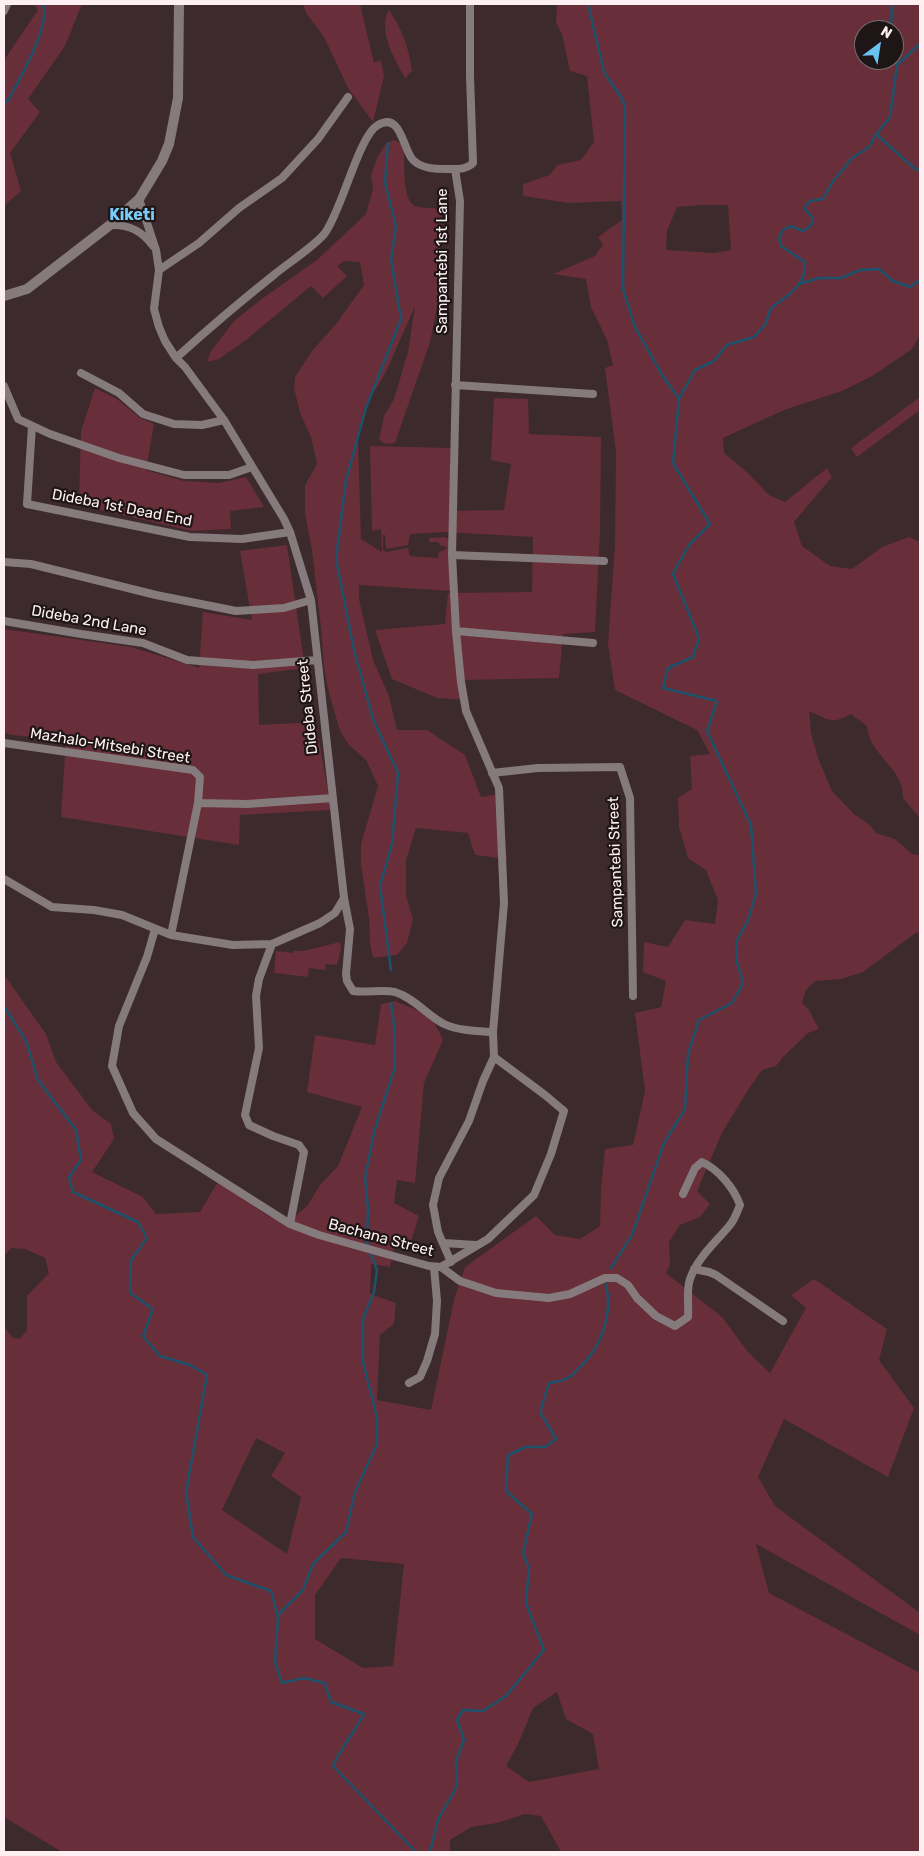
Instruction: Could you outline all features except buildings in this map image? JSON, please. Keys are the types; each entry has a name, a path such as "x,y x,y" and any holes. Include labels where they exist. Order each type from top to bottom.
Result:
{"street":[{"path":"4,10 7,4"},
{"path":"4,296 27,289 110,225 139,199 162,161 170,144 178,98 179,4"},
{"path":"455,169 469,167 473,163 470,4"},
{"path":"159,270 199,243 239,208 282,178 318,139 348,97"},
{"name":"Sampantebi 1st Lane","path":"176,358 229,311 324,235 336,214 366,138 375,126 381,123 395,126 399,130 410,157 422,166 436,169 455,169 460,201 452,555 456,631 466,711 492,773"},
{"name":"Dideba Street","path":"139,199 156,250 159,270 154,309 160,327 176,358 186,366 224,420 284,519 290,532 311,600 316,660 344,898 350,929 347,982 353,991 363,993 375,991 395,992 408,998 444,1024 458,1028 493,1032"},
{"path":"110,225 122,224 138,230 156,250"},
{"path":"81,373 119,393 143,414 174,424 202,425 224,420"},
{"path":"455,385 593,394"},
{"path":"4,386 18,419 50,434 119,458 184,475 229,475 252,467"},
{"name":"Dideba 1st Dead End","path":"32,426 27,504 190,537 242,539 290,532"},
{"path":"452,555 604,561"},
{"path":"4,562 31,564 236,611 284,608 311,600"},
{"name":"Dideba 2nd Lane","path":"4,620 143,643 187,660 253,665 316,660"},
{"path":"456,631 593,643"},
{"name":"Mazhalo-Mitsebi Street","path":"4,743 192,770 200,777 198,803 171,935"},
{"name":"Sampantebi Street","path":"492,773 538,768 620,767 630,798 633,996"},
{"path":"451,1262 438,1232 433,1205 439,1178 470,1121 483,1080 494,1057 493,1032 504,903 499,788 492,773"},
{"path":"198,803 246,804 333,798"},
{"path":"4,879 52,907 94,910 122,915 171,935 234,945 272,944 320,923 335,912 344,898"},
{"name":"Bachana Street","path":"155,929 147,957 119,1026 112,1066 133,1113 156,1139 290,1224 319,1235 437,1267 460,1281 496,1293 549,1298 570,1294 605,1278 617,1278 628,1285 637,1298 656,1316 675,1326 688,1317 687,1296 694,1269 716,1239 734,1219 740,1205 736,1193 710,1166 702,1162 695,1168 683,1194"},
{"path":"272,944 258,979 256,996 259,1048 245,1115 249,1125 299,1146 304,1152 290,1224"},
{"path":"409,1382 420,1377 435,1334 437,1267 451,1262 488,1239 534,1195 551,1154 564,1111 494,1057"},
{"path":"443,1243 476,1245"},
{"path":"694,1269 716,1275 783,1321"}],"shaded area":[{"path":"34,4 82,4 65,46 28,99 40,112 10,153 21,191 4,206 4,60 38,10"},
{"path":"303,4 360,4 374,63 381,60 384,76 373,122 348,88 324,37 306,13"},
{"path":"557,4 920,4 920,335 912,349 874,375 842,391 784,410 723,438 724,453 747,472 769,495 785,502 827,468 832,477 794,522 802,546 830,566 852,569 882,547 909,537 920,542 920,818 903,798 898,778 873,745 867,726 851,714 838,720 829,720 809,711 811,733 818,758 832,791 854,814 870,825 876,833 895,839 912,854 920,855 920,934 917,932 863,972 841,979 815,981 806,990 802,1003 809,1010 819,1029 808,1033 776,1066 762,1070 750,1087 722,1133 697,1191 710,1204 700,1217 680,1225 669,1242 670,1265 666,1273 722,1317 748,1352 770,1373 806,1308 791,1295 814,1279 887,1329 879,1360 914,1408 888,1477 784,1419 758,1477 775,1506 920,1613 920,1635 756,1544 769,1593 920,1673 920,1852 561,1852 541,1816 525,1814 497,1823 471,1827 450,1840 450,1852 62,1852 4,1817 4,1320 6,1329 13,1338 19,1339 27,1331 27,1296 49,1273 45,1258 25,1249 11,1248 4,1256 4,971 5,976 46,1034 56,1062 92,1110 111,1124 114,1139 92,1172 143,1197 156,1214 200,1212 219,1180 265,1214 286,1225 308,1205 320,1185 338,1166 362,1107 307,1092 315,1035 375,1045 381,1004 395,1001 431,1016 443,1040 424,1083 415,1183 397,1180 394,1203 419,1216 411,1241 395,1240 390,1267 371,1264 370,1294 396,1303 394,1324 380,1335 377,1400 431,1410 454,1300 465,1267 536,1216 555,1235 580,1239 600,1226 605,1149 633,1145 645,1091 635,1013 661,1007 666,981 643,972 644,942 668,947 685,920 715,924 718,900 706,870 688,858 679,827 678,798 692,789 690,756 710,754 697,730 615,690 608,644 615,545 616,452 605,368 613,365 607,340 591,307 586,279 553,274 595,256 603,245 598,237 622,220 621,201 568,203 523,196 523,184 550,175 557,165 581,160 594,142 587,76 570,71 562,34 556,23","holes":["728,205 731,250 714,253 666,250 667,231 677,207","256,1438 285,1453 271,1476 301,1497 287,1554 222,1510","341,1558 404,1564 393,1666 363,1668 315,1639 315,1595","557,1692 566,1719 593,1734 599,1769 529,1782 506,1766 519,1742 533,1708"]},
{"path":"389,10 398,24 409,54 412,71 405,78 392,54 386,36 386,18"},
{"path":"394,140 404,145 406,187 411,202 417,207 435,208 443,219 438,302 430,342 395,443 385,444 379,440 384,416 394,399 408,352 415,306 386,372 364,409 358,438 361,539 382,552 381,529 372,531 370,446 450,448 450,511 504,510 511,464 491,460 494,398 528,399 529,434 601,437 600,532 595,632 563,634 559,678 465,680 468,700 437,698 392,679 375,630 445,624 448,593 532,592 533,537 446,532 410,534 408,545 386,549 385,535 383,535 383,550 386,552 408,548 410,556 438,558 439,552 446,549 446,547 439,545 439,542 429,542 429,538 445,537 449,539 451,591 359,585 359,599 373,660 389,696 397,730 427,730 465,755 481,797 500,794 507,859 475,855 468,833 416,828 406,860 406,896 413,919 407,943 397,955 373,958 361,865 361,844 378,786 366,760 349,745 340,731 329,693 324,668 312,550 305,514 305,485 317,464 311,437 300,413 294,388 295,377 312,351 336,324 364,285 360,262 345,261 337,266 347,276 323,298 311,286 246,340 219,359 207,362 211,351 235,320 317,260 366,214 373,189 371,176 377,158 386,143"},
{"path":"95,388 117,399 140,418 154,424 146,470 184,481 219,483 246,477 264,507 230,511 231,529 192,531 79,505 81,431"},
{"path":"920,397 920,410 857,457 851,448"},
{"path":"287,545 305,668 258,674 259,725 316,722 331,810 240,815 239,845 61,817 66,740 12,735 4,732 4,629 131,647 199,668 203,612 252,620 240,551"},
{"path":"340,942 341,950 337,965 326,964 325,970 309,968 308,977 274,973 276,951 293,953 294,951 303,951"}],"waterway":[{"path":"4,104 9,99 39,38 43,25 43,4"},
{"path":"588,4 604,72 623,100 625,110 623,289 635,327 662,375 679,399"},
{"path":"891,20 892,4"},
{"path":"904,59 920,44"},
{"path":"611,1268 632,1235 664,1143 685,1109 688,1054 699,1020 732,1003 743,983 737,962 736,942 748,920 756,894 751,825 707,731 717,701 663,688 668,668 693,657 699,638 673,574 689,545 710,524 673,463 679,399 695,370 714,361 727,345 754,337 765,325 771,308 790,294 799,284 804,274 805,262 781,246 779,238 783,230 790,226 803,231 811,226 813,218 804,208 810,201 823,199 832,183 852,158 869,147 890,117 896,70"},
{"path":"876,134 914,168 920,171"},
{"path":"388,143 385,183 396,226 391,259 401,319 366,408 346,480 336,559 354,650 373,719 398,773 392,844 380,886 391,970"},
{"path":"799,284 819,278 841,278 860,270 879,269 893,281 910,287 920,280"},
{"path":"369,1247 367,1243 368,1208 365,1177 375,1129 395,1067 394,1025 391,1003"},
{"path":"4,1006 26,1041 38,1080 76,1130 81,1160 69,1177 73,1192 138,1222 147,1238 131,1260 130,1293 153,1309 143,1336 160,1356 190,1365 207,1375 186,1492 193,1537 226,1575 271,1591 278,1616 275,1662 282,1683 304,1678 325,1683 331,1702 364,1714 333,1766 416,1852"},
{"path":"278,1615 303,1590 313,1564 346,1532 355,1492 377,1444 377,1417 363,1362 363,1319 374,1292 377,1270 370,1252"},
{"path":"430,1852 438,1820 457,1786 456,1761 464,1740 457,1720 463,1710 483,1711 506,1696 544,1650 526,1603 529,1568 523,1553 532,1514 506,1491 508,1455 526,1447 545,1447 556,1439 540,1412 549,1383 561,1381 569,1377 587,1360 594,1350 607,1318 608,1295 606,1284"}],"district":[{"name":"Kiketi","path":"132,215"}]}
